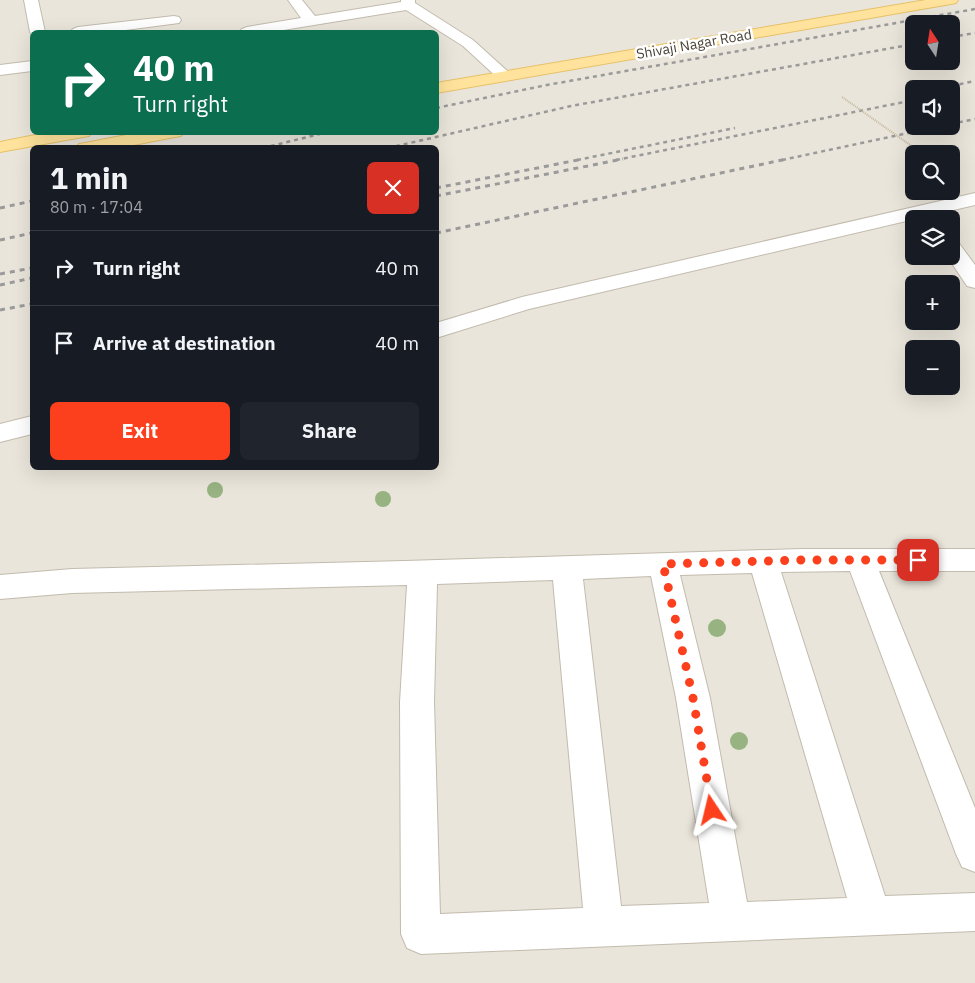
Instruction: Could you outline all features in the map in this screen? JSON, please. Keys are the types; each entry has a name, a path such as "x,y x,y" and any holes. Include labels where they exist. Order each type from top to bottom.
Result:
{"main road":[{"name":"Shivaji Nagar Road","path":"473,66 866,0"},
{"name":"Shivaji Nagar Road","path":"439,88 951,0"},
{"path":"0,146 65,135"},
{"path":"102,145 158,135"},
{"path":"0,162 30,156"}],"street":[{"path":"32,0 38,30"},
{"path":"295,0 312,21"},
{"path":"259,30 408,2 468,43 506,77"},
{"path":"91,30 175,17"},
{"path":"0,70 30,66"},
{"path":"953,210 975,199"},
{"path":"439,330 522,304 905,221"},
{"path":"960,259 975,281"},
{"path":"0,433 30,426"},
{"path":"860,560 975,854"},
{"path":"0,587 72,581 763,561 975,560"},
{"path":"763,561 872,916"},
{"path":"663,564 693,698 731,921"},
{"path":"567,568 604,926"},
{"path":"422,572 417,702 421,934 975,912"}],"path":[{"path":"842,97 910,145"}],"shaded area":[{"path":"0,0 975,0 975,983 0,983"}],"railway":[{"path":"439,107 547,85 975,9"},
{"path":"960,36 975,33"},
{"path":"401,145 571,106 905,46"},
{"path":"960,84 975,81"},
{"path":"616,160 905,102"},
{"path":"960,122 975,119"},
{"path":"577,160 735,128"},
{"path":"782,160 905,134"},
{"path":"275,145 316,135"},
{"path":"439,187 583,159"},
{"path":"439,195 623,159"},
{"path":"439,232 787,159"},
{"path":"0,208 30,201"},
{"path":"0,240 30,233"},
{"path":"0,274 30,268"},
{"path":"0,285 30,278"},
{"path":"0,310 30,304"}],"route":[{"path":"712,810 693,698 663,564 801,560 918,560"}]}
